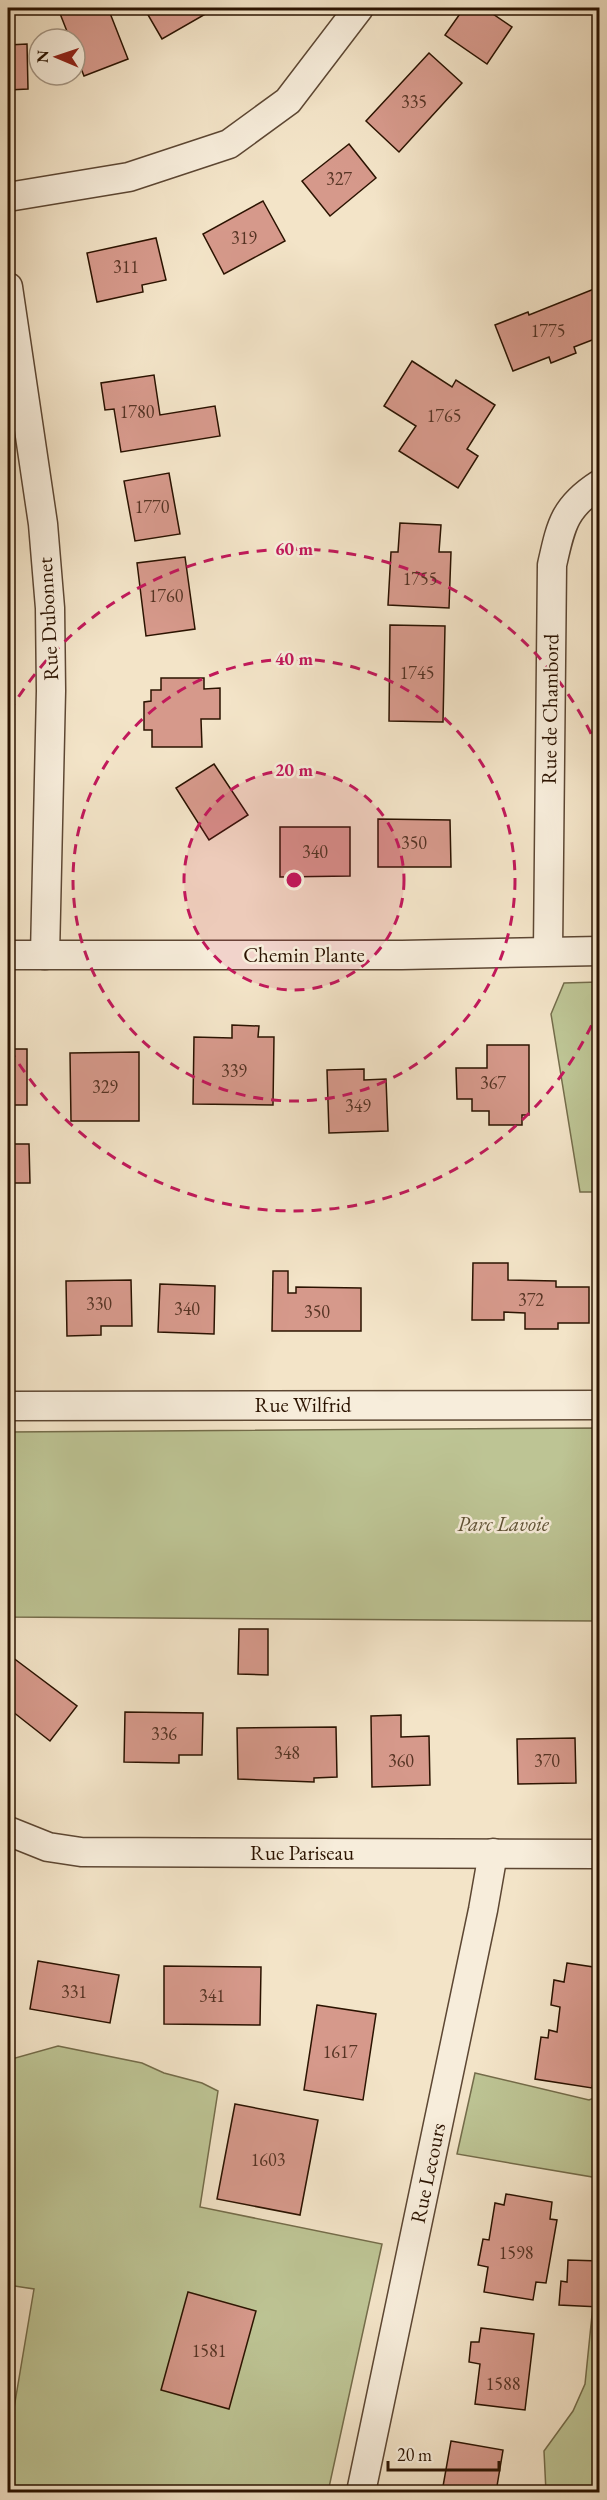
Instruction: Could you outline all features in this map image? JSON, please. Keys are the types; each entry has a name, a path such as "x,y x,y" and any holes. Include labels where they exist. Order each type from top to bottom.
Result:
{"street":[{"path":"8,197 129,177 229,144 288,101 359,8"},
{"name":"Rue Dubonnet","path":"8,287 43,524 50,608 51,691 45,955"},
{"name":"Rue de Chambord","path":"548,951 552,565 561,524 580,496 600,484"},
{"name":"Chemin Plante","path":"8,955 402,955 600,951"},
{"name":"Rue Wilfrid","path":"8,1406 600,1405"},
{"name":"Rue Pariseau","path":"8,1831 48,1847 81,1852 600,1854"},
{"name":"Rue Lecours","path":"361,2493 493,1854"}],"green space":[{"path":"599,982 599,1192 580,1192 551,1014 564,983"},
{"name":"Parc Lavoie","path":"599,1428 599,1621 8,1617 8,1432"},
{"path":"58,2046 142,2063 164,2073 202,2083 218,2091 200,2207 382,2244 328,2492 8,2492 8,2414 13,2414 34,2289 8,2285 8,2060"},
{"path":"475,2073 589,2100 599,2096 599,2181 598,2178 457,2154"},
{"path":"599,2246 599,2492 546,2492 544,2451 573,2411 585,2384"}],"building":[{"path":"69,8 108,8 128,59 87,75 87,27 65,27 59,11"},
{"path":"144,8 216,8 162,39"},
{"path":"464,8 484,8 512,27 487,64 445,35"},
{"path":"27,44 28,89 8,90 8,45"},
{"path":"429,53 462,83 399,152 366,121"},
{"path":"349,144 376,178 330,216 302,181"},
{"path":"263,201 285,241 224,274 203,234"},
{"path":"156,238 166,280 142,285 143,292 97,302 87,253"},
{"path":"594,289 600,303 600,337 574,347 576,353 551,363 549,357 513,371 495,325 528,312 529,315"},
{"path":"412,361 452,387 456,380 495,405 467,449 478,456 458,488 399,451 416,426 384,406"},
{"path":"154,375 160,415 215,406 220,436 121,452 114,409 105,410 101,383"},
{"path":"169,473 180,534 135,541 124,481"},
{"path":"400,523 441,525 439,552 451,552 449,608 388,605 391,552 398,552"},
{"path":"185,557 195,629 146,636 137,563"},
{"path":"390,625 445,626 443,722 389,721"},
{"path":"161,678 204,678 204,689 220,688 220,719 201,719 202,747 152,747 152,730 144,730 144,702 151,701 151,690 161,690"},
{"path":"214,764 248,815 209,840 176,788"},
{"path":"378,819 450,820 451,867 378,867"},
{"path":"280,827 350,827 350,876 280,877"},
{"path":"232,1025 259,1026 258,1037 274,1037 273,1105 193,1104 194,1037 232,1038"},
{"path":"487,1045 529,1045 529,1115 522,1115 522,1125 489,1125 489,1111 472,1111 472,1099 457,1099 456,1068 487,1068"},
{"path":"8,1049 27,1049 27,1105 8,1105"},
{"path":"139,1052 139,1121 71,1121 70,1053"},
{"path":"364,1069 364,1080 386,1079 388,1131 329,1133 327,1070"},
{"path":"8,1144 29,1144 30,1183 8,1183"},
{"path":"473,1263 508,1263 508,1280 556,1281 556,1287 589,1287 589,1323 558,1323 558,1329 525,1329 525,1313 504,1312 504,1320 472,1320"},
{"path":"273,1271 288,1271 288,1293 296,1293 296,1287 361,1288 361,1331 272,1331"},
{"path":"131,1280 132,1326 101,1326 101,1335 67,1336 66,1281"},
{"path":"160,1284 215,1286 214,1334 158,1332"},
{"path":"239,1629 268,1629 268,1675 238,1674"},
{"path":"8,1654 77,1706 50,1741 8,1708"},
{"path":"598,1660 600,1660 600,1731 594,1731"},
{"path":"125,1712 203,1713 202,1755 179,1755 179,1763 124,1762"},
{"path":"401,1715 401,1737 429,1736 430,1785 372,1787 371,1716"},
{"path":"336,1727 337,1777 314,1778 314,1782 238,1779 237,1728"},
{"path":"575,1738 576,1783 518,1784 517,1739"},
{"path":"38,1961 119,1975 110,2023 30,2009"},
{"path":"567,1963 600,1968 600,2038 592,2088 535,2079 541,2037 548,2038 549,2030 557,2032 560,2007 551,2005 554,1980 564,1982"},
{"path":"164,1966 261,1967 260,2025 164,2024"},
{"path":"8,2001 14,2003 8,2027"},
{"path":"317,2005 376,2014 363,2100 304,2090"},
{"path":"235,2104 318,2120 300,2215 217,2199"},
{"path":"506,2194 552,2202 550,2219 557,2220 546,2283 536,2282 533,2300 484,2292 488,2267 478,2265 483,2239 489,2240 495,2203 504,2205"},
{"path":"568,2260 600,2261 600,2307 559,2305 561,2281 567,2282"},
{"path":"188,2292 256,2311 229,2409 161,2390"},
{"path":"481,2328 534,2334 525,2410 475,2404 480,2364 469,2362 471,2342 479,2342"},
{"path":"451,2441 503,2450 496,2492 442,2492"}]}
